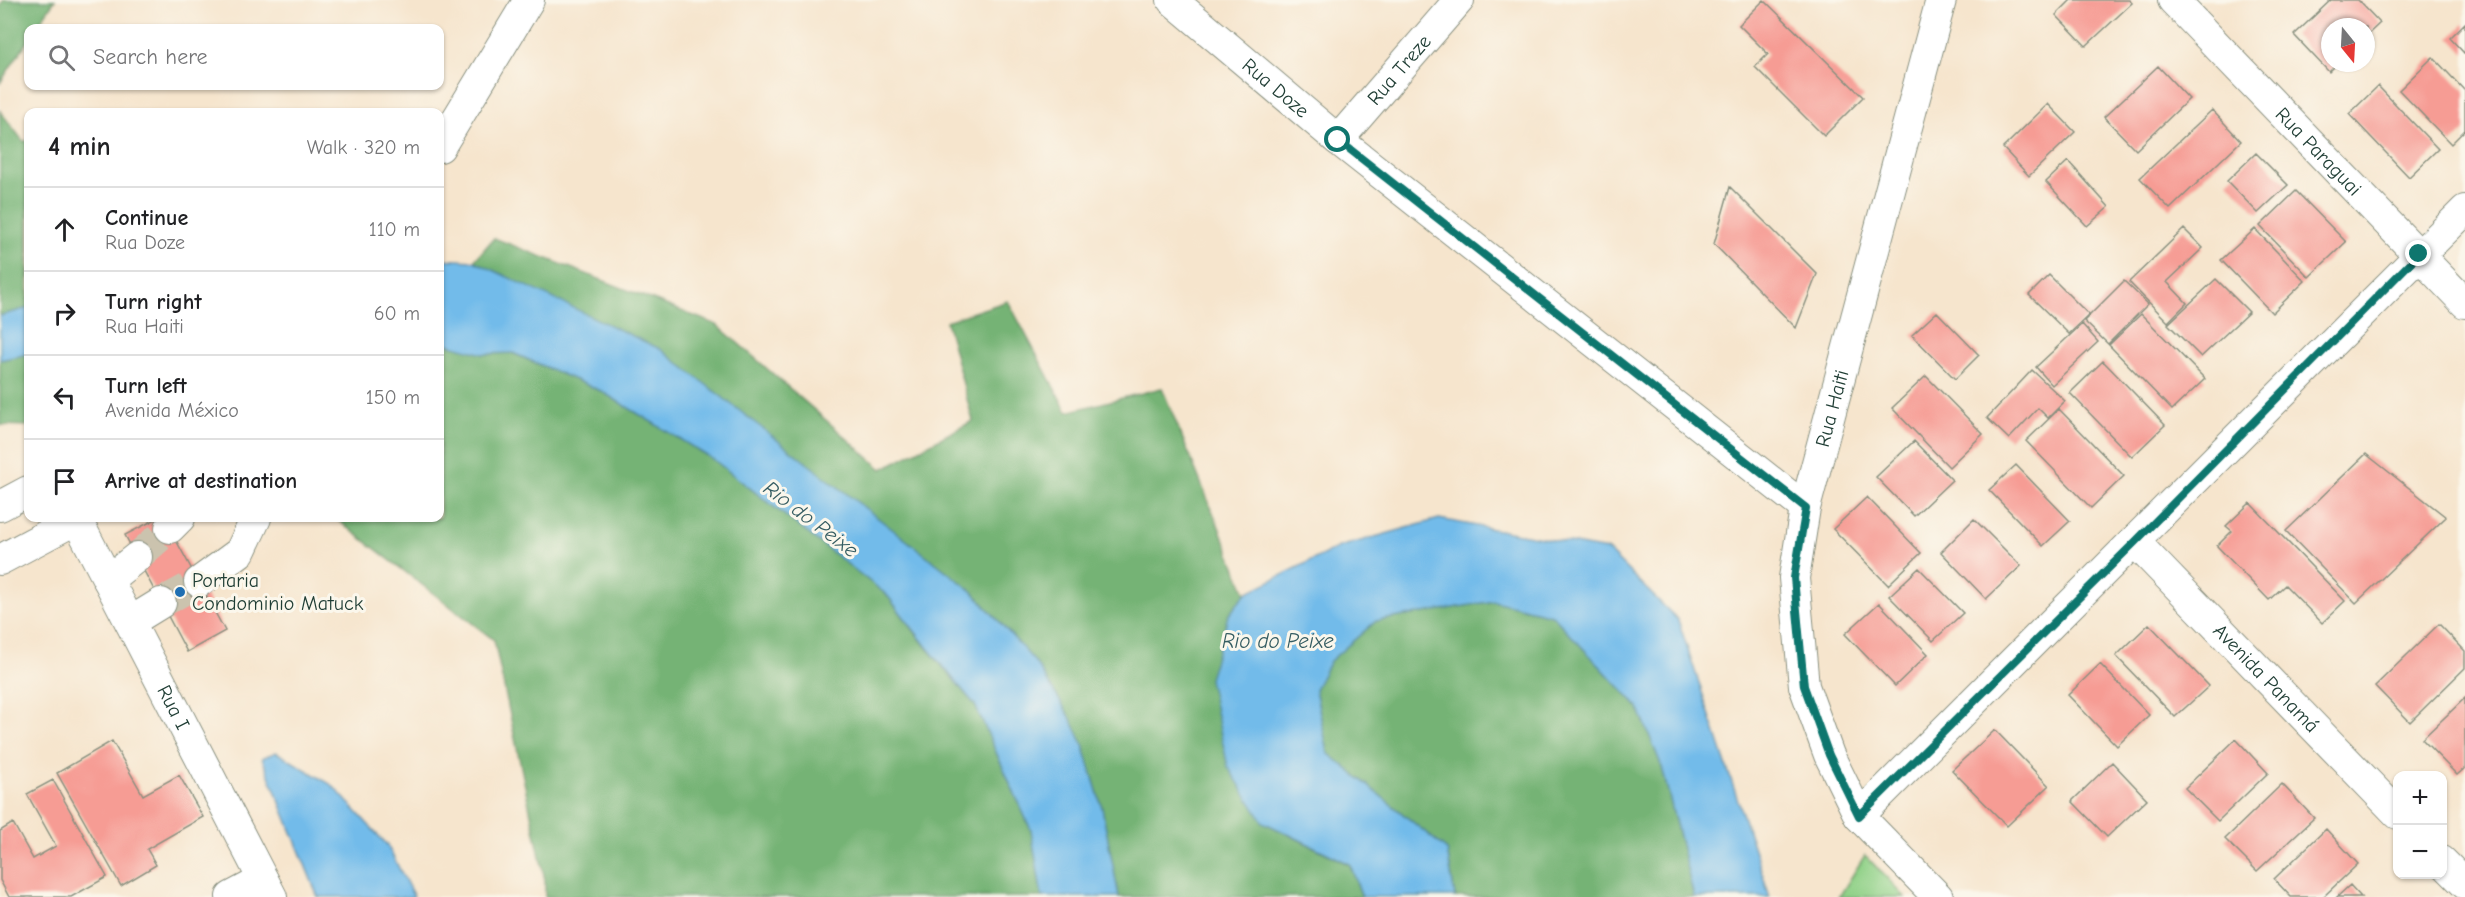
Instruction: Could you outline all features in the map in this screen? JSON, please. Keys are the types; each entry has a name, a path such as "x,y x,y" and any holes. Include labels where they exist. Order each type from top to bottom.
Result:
{"street":[{"path":"444,140 529,0"},
{"name":"Rua Doze","path":"1172,0 1338,140 1806,508"},
{"name":"Rua Treze","path":"1338,140 1459,0"},
{"name":"Rua Haiti","path":"1938,897 1859,816 1829,755 1804,686 1794,578 1806,508 1941,0"},
{"name":"Rua Paraguai","path":"2173,0 2465,303"},
{"path":"1859,816 2465,210"},
{"path":"0,506 24,493"},
{"path":"0,560 69,522"},
{"name":"Rua I","path":"78,522 267,889"},
{"path":"199,582 240,552 254,522"},
{"name":"Avenida Panamá","path":"2135,542 2393,810"},
{"path":"108,580 136,557"},
{"path":"130,622 161,603"},
{"path":"2447,866 2465,884"},
{"path":"231,897 267,889"}],"green space":[{"path":"4,0 55,0 39,24 24,24 24,46 0,83 0,6"},
{"path":"0,111 24,141 24,309 0,316"},
{"path":"494,238 717,325 882,469 973,421 946,321 1008,301 1067,412 1162,388 1246,593 1228,616 1263,822 1350,865 1362,897 1119,897 1102,808 1083,744 1069,715 1035,662 972,591 835,486 474,261"},
{"path":"444,343 483,354 512,353 601,391 714,460 887,595 927,648 975,705 1031,830 1042,897 545,897 545,880 494,640 340,522 444,522"},
{"path":"24,355 24,426 0,425 0,360"},
{"path":"1494,601 1552,615 1638,707 1662,767 1694,897 1455,897 1447,850 1328,753 1315,689 1330,661 1376,621"},
{"path":"1865,855 1905,897 1839,897"}],"water":[{"name":"Rio do Peixe","path":"444,259 474,261 660,349 972,591 1035,662 1069,715 1083,744 1102,808 1119,897 1042,897 1031,830 975,705 887,595 714,460 601,391 513,353 483,354 444,343"},
{"path":"24,309 24,355 0,360 0,316"},
{"name":"Rio do Peixe","path":"1439,519 1607,550 1678,620 1770,897 1694,897 1662,767 1638,707 1552,615 1494,601 1376,621 1330,661 1315,689 1328,753 1447,850 1455,897 1362,897 1350,864 1263,822 1228,767 1209,679 1228,616 1246,593 1339,547"},
{"path":"276,752 332,785 387,845 414,897 318,897 262,758"}],"building":[{"path":"1764,0 1863,97 1824,136 1755,67 1768,54 1739,25"},
{"path":"2071,0 2129,0 2132,3 2086,46 2056,15"},
{"path":"2331,0 2358,0 2380,23 2375,28 2375,18 2321,18 2321,64 2294,35"},
{"path":"2465,23 2465,54 2450,38"},
{"path":"2433,57 2465,91 2465,130 2451,144 2399,90"},
{"path":"2158,66 2189,99 2136,150 2104,117"},
{"path":"2378,86 2438,149 2409,177 2349,114"},
{"path":"2048,104 2075,132 2029,176 2003,148"},
{"path":"2212,110 2241,141 2170,209 2140,178"},
{"path":"2256,153 2288,185 2258,213 2227,181"},
{"path":"2068,161 2109,207 2087,226 2046,182"},
{"path":"1730,187 1817,274 1796,328 1714,244"},
{"path":"2296,191 2346,242 2309,277 2260,226"},
{"path":"2184,229 2203,248 2167,282 2187,303 2168,322 2129,282"},
{"path":"2255,229 2305,281 2272,313 2221,260"},
{"path":"2049,275 2089,315 2069,334 2029,295"},
{"path":"2216,279 2249,312 2201,357 2168,324"},
{"path":"2124,281 2148,304 2108,344 2084,321"},
{"path":"1937,312 1979,355 1955,379 1912,335"},
{"path":"2141,314 2205,379 2172,410 2109,345"},
{"path":"2082,324 2098,342 2052,385 2036,367"},
{"path":"2103,361 2165,425 2132,457 2070,393"},
{"path":"2032,370 2065,401 2048,418 2038,408 2009,439 1987,418"},
{"path":"1926,376 1983,434 1949,467 1892,408"},
{"path":"2059,409 2124,476 2091,508 2026,441"},
{"path":"1914,441 1952,480 1914,516 1876,477"},
{"path":"2366,454 2446,517 2356,603 2286,531"},
{"path":"2016,465 2070,521 2043,546 1989,490"},
{"path":"1867,497 1921,553 1888,585 1833,529"},
{"path":"2250,503 2345,601 2322,623 2285,585 2269,600 2217,546 2232,531 2226,526"},
{"path":"1974,519 2021,566 1986,599 1941,552"},
{"name":"Portaria Condominio Matuck","path":"150,522 166,522 225,631 187,652 125,535"},
{"path":"1919,568 1963,613 1933,641 1889,596"},
{"path":"1879,603 1928,654 1895,686 1845,634"},
{"path":"2149,624 2209,686 2175,717 2116,656"},
{"path":"2439,624 2465,651 2465,668 2410,722 2375,686"},
{"path":"2100,664 2149,715 2117,746 2068,695"},
{"path":"2465,698 2465,768 2457,775 2422,739"},
{"path":"1995,730 2049,786 2007,826 1952,770"},
{"path":"2236,739 2268,773 2218,821 2185,788"},
{"path":"112,741 143,795 179,775 203,817 147,849 156,865 121,886 57,773"},
{"path":"2112,762 2147,799 2107,837 2072,801"},
{"path":"53,780 107,877 71,897 9,897 0,880 0,831 13,823 33,859 56,846 27,794"},
{"path":"2282,784 2314,818 2257,871 2225,839"},
{"path":"2326,829 2358,864 2323,897 2291,897 2274,879"},
{"path":"2350,885 2361,897 2337,897"}],"tunnel":[{"path":"137,557 170,528"},
{"path":"161,603 199,582"}],"place":[{"name":"Portaria Condominio Matuck","path":"180,592"}],"route":[{"path":"1338,140 1806,508 1794,578 1804,686 1829,755 1859,816 2135,542 2419,254"}]}
